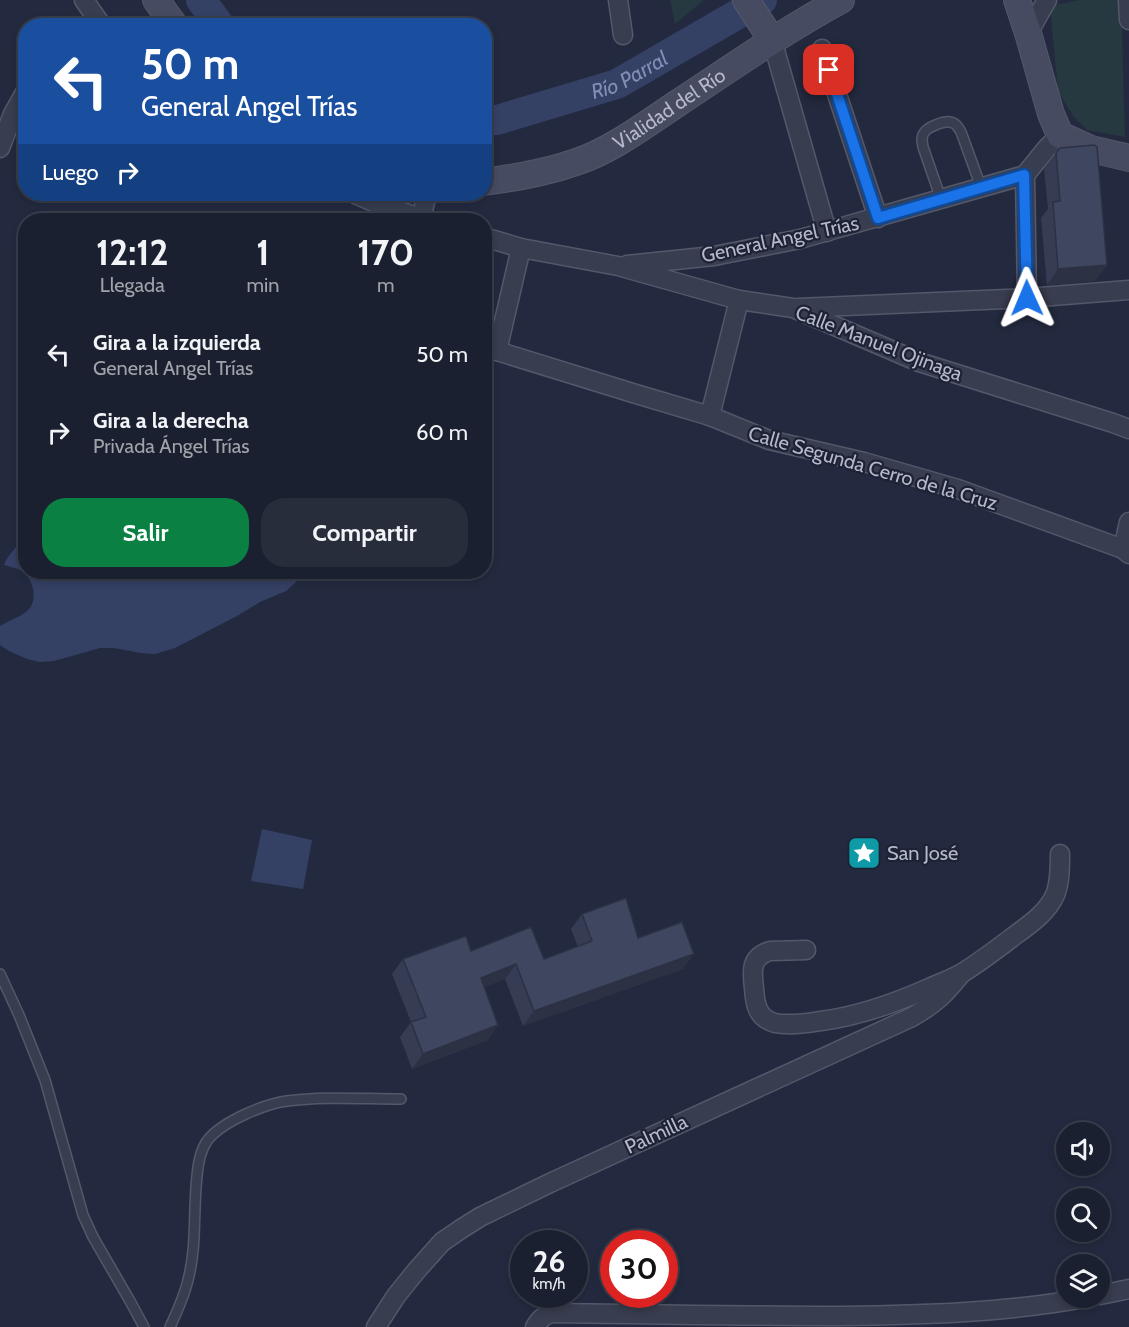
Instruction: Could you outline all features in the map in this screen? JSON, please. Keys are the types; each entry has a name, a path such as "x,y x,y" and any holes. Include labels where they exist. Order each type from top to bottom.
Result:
{"main road":[{"path":"156,0 169,18"},
{"path":"746,0 767,32"},
{"name":"Vialidad del Río","path":"492,181 533,175 590,157 647,124 767,32 841,0"},
{"path":"1017,0 1051,114 1060,135 1091,149 1129,158"}],"street":[{"path":"84,0 94,18"},
{"path":"618,0 623,35"},
{"path":"1028,33 1047,0"},
{"path":"1128,0 1129,20"},
{"path":"767,32 827,232"},
{"path":"822,49 878,218"},
{"path":"0,148 7,112 18,100"},
{"path":"1027,298 1024,175 1060,135"},
{"name":"General Angel Trías","path":"618,266 714,256 800,239 1024,175"},
{"path":"371,201 403,213"},
{"name":"Calle Manuel Ojinaga","path":"492,239 521,248 618,266 739,300 793,308 919,362 1129,429"},
{"path":"492,346 521,248"},
{"path":"793,308 1027,298 1129,290"},
{"path":"710,416 739,300"},
{"name":"Calle Segunda Cerro de la Cruz","path":"492,349 710,416 769,440 864,462 958,489 1126,552"},
{"path":"1126,552 1129,522"},
{"path":"806,950 770,951 764,953 754,963 752,971 755,1003 764,1018 781,1024 798,1024 861,1014 908,998 961,974 1032,923 1055,895 1060,854"},
{"name":"Palmilla","path":"376,1327 396,1296 442,1242 470,1223 550,1183 912,1017 930,1007 943,996 961,974"},
{"path":"1110,1293 1129,1289"},
{"path":"537,1323 551,1313 791,1322 943,1314 1056,1303"}],"lane":[{"path":"941,199 922,139 927,129 938,125 949,122 957,126 981,187"},
{"path":"0,974 20,1015 45,1080 83,1215 144,1327"},
{"path":"170,1327 189,1280 201,1153 207,1141 215,1133 237,1118 285,1101 401,1099"}],"shaded area":[{"path":"670,0 704,0 675,24"},
{"path":"1079,0 1121,0 1125,137 1087,130 1073,116 1058,91 1050,6"}],"water":[{"path":"18,546 18,569 4,565"},
{"path":"29,579 297,579 286,591 260,602 175,648 155,654 100,648 54,661 40,662 27,659 0,645 0,626 26,612 32,605 34,594"},
{"path":"262,829 312,840 303,889 251,881"}],"building":[{"path":"1094,145 1097,147 1107,265 1058,269 1053,202 1060,201 1056,153 1060,148"},
{"path":"626,898 638,938 682,922 694,954 534,1011 516,964 481,978 498,1025 423,1054 411,1022 426,1017 403,959 466,936 471,951 531,927 544,959 592,941 582,914"}],"waterway":[{"name":"Río Parral","path":"201,0 214,18"},
{"name":"Río Parral","path":"492,120 617,84 762,0"}],"place":[{"name":"San José","path":"864,853"}],"route":[{"path":"829,70 878,218 1024,175 1027,298"}]}
